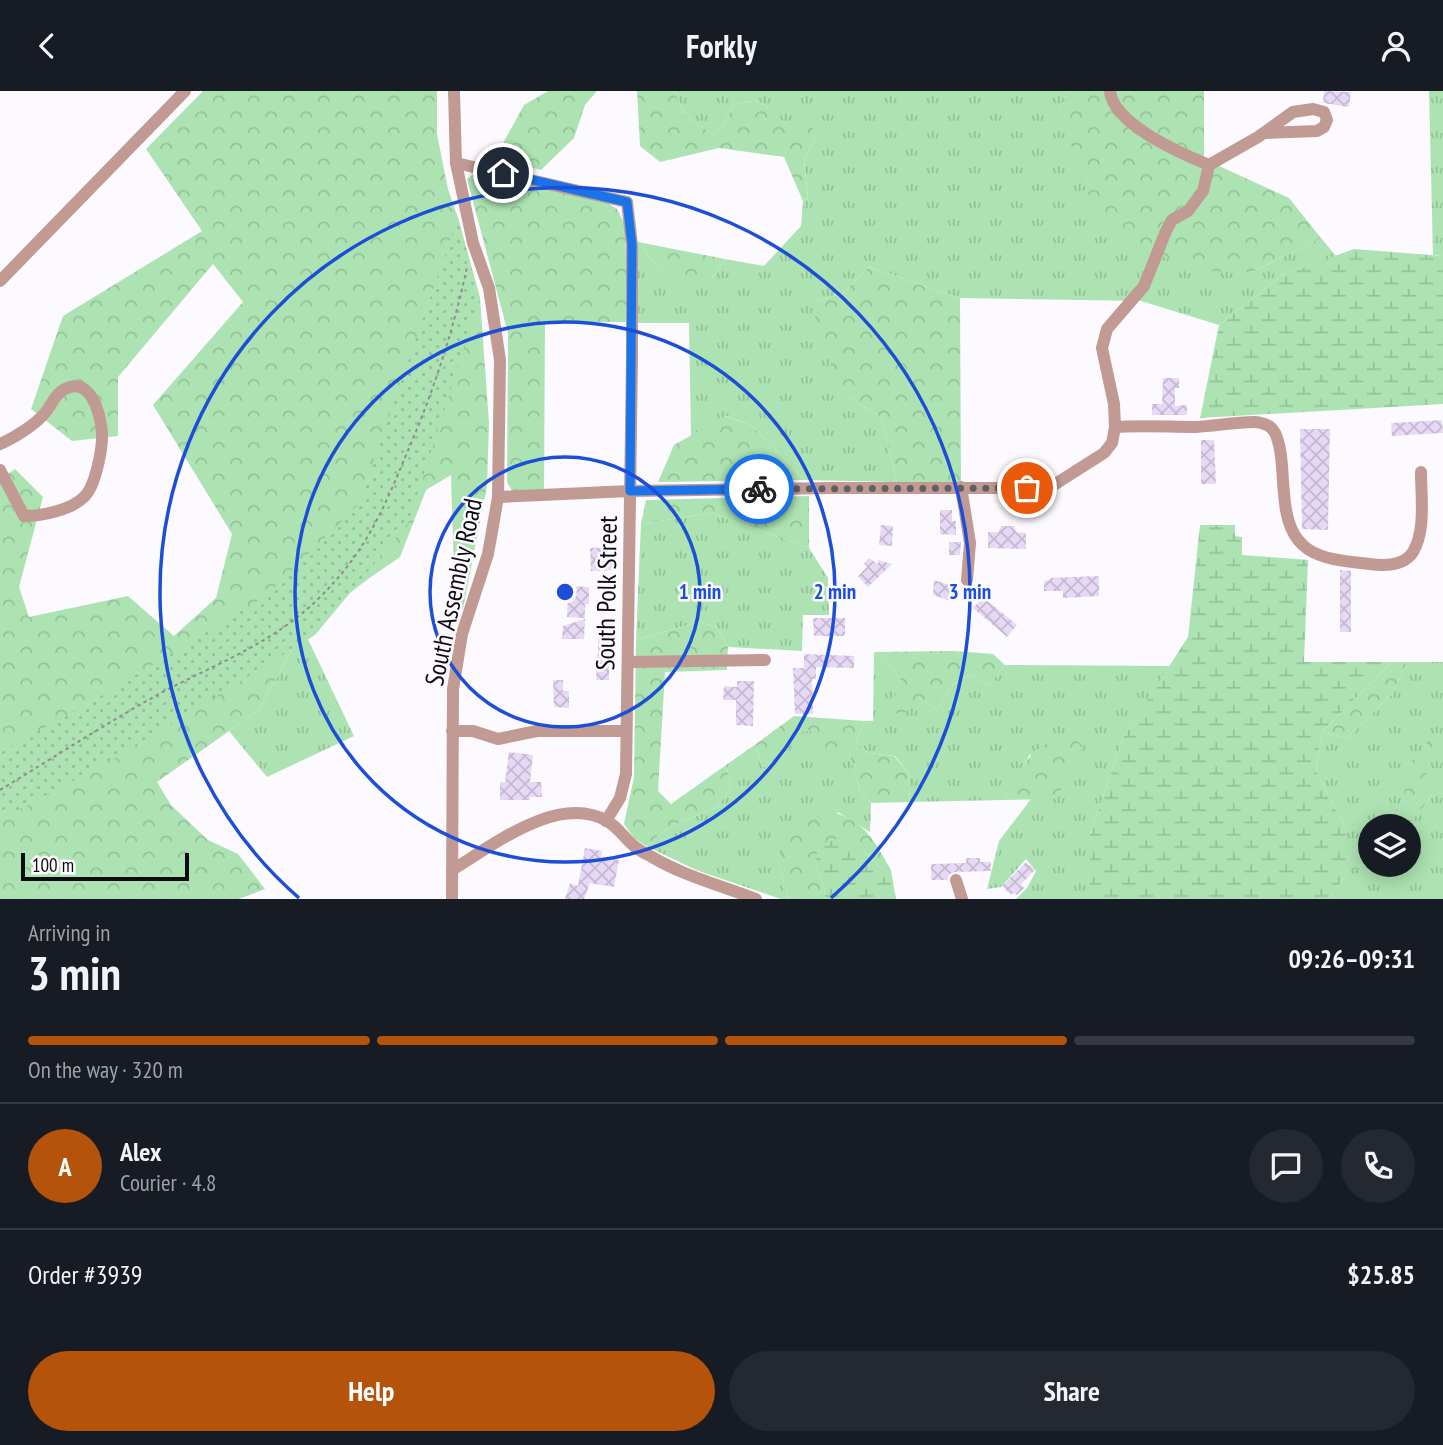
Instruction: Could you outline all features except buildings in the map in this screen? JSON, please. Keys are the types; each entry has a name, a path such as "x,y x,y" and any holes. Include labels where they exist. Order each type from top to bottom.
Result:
{"street":[{"path":"0,281 185,91"},
{"name":"South Assembly Road","path":"452,899 454,675 462,634 488,554 498,497 500,360 489,288 472,243 456,163 454,91"},
{"path":"1110,91 1115,105 1128,120 1155,139 1209,165"},
{"path":"498,497 630,491 1049,488 1104,453 1112,443 1115,426 1114,404 1102,348 1107,329 1144,286 1172,220 1188,211 1203,191 1209,165 1264,133"},
{"name":"South Polk Street","path":"456,163 627,202 632,245 626,774 620,798 606,821"},
{"path":"0,444 44,415 58,393 72,386 83,387 90,393 101,425 102,439 92,486 84,497 70,506 35,516 24,516 0,470"},
{"path":"1115,426 1197,426 1257,422 1268,426 1277,436 1281,451 1284,498 1290,530 1303,546 1315,553 1339,560 1372,565 1393,565 1406,560 1414,549 1421,521 1421,473"},
{"path":"961,487 970,543 967,580"},
{"path":"628,662 765,660"},
{"path":"452,731 473,731 498,739 537,731 626,731"},
{"path":"452,870 525,827 542,819 574,812 591,814 606,821 634,846 656,859 756,899"},
{"path":"956,880 962,899"}],"path":[{"path":"0,790 158,695 276,633 316,601 344,573 380,518 423,417 459,305 472,243"}],"green space":[{"path":"203,91 437,91 437,134 448,189 480,298 489,423 487,486 463,609 455,606 451,475 426,490 400,557 303,629 259,710 157,782 171,805 208,840 238,854 265,889 239,899 0,899 0,479 15,469 43,497 19,587 29,617 128,596 174,636 216,598 232,534 153,405 243,302 213,264 118,377 118,436 72,441 31,409 63,316 202,231 146,149"},
{"path":"548,91 597,91 585,105 574,138 541,170 495,158 524,105"},
{"path":"637,91 674,91 686,116 713,134 723,125 734,105 758,100 787,125 808,121 817,136 804,160 808,198 803,201 784,157 719,148 660,162 640,146"},
{"path":"674,91 1068,91 1060,109 1252,272 1321,238 1336,256 1282,275 1219,325 1141,301 960,298 869,267 843,293 818,301 847,396 882,418 897,482 805,480 751,425 726,416 691,436 689,323 637,323 638,242 665,276 712,278 725,259 764,266 801,226 803,201 808,198 804,160 817,136 787,125 758,100 734,105 723,125 713,134 686,116"},
{"path":"1068,91 1204,91 1204,159 1289,198 1321,238 1252,272 1194,271 1103,228 1081,177 1060,109"},
{"path":"1429,91 1443,91 1443,256 1433,255"},
{"path":"475,173 606,202 617,209 625,225 628,322 545,322 544,491 512,491 507,482 508,333 467,179"},
{"path":"458,218 480,298 408,523 315,635 123,754 0,820 0,752 89,703 266,596 358,505"},
{"path":"638,242 725,259 712,278 692,285 665,276"},
{"path":"1354,249 1443,256 1443,404 1200,418 1219,325 1282,275"},
{"path":"869,267 960,298 961,483 897,482 882,418 847,396 813,328 818,301 843,293"},
{"path":"725,416 751,425 805,480 658,482 674,445"},
{"path":"809,496 809,548 711,513 641,524 646,500"},
{"path":"711,513 809,548 828,578 829,615 803,615 802,651 728,647 716,627 699,622 636,640 641,524"},
{"path":"1200,525 1235,525 1235,536 1242,537 1242,555 1308,560 1304,662 1392,662 1322,732 1316,771 1347,831 1347,874 1329,899 1090,899 1090,834 1124,736 1188,637"},
{"path":"699,622 716,627 728,647 727,670 665,672 658,791 671,804 726,765 731,785 718,807 669,827 646,846 634,838 624,824 634,777 636,640"},
{"path":"303,629 354,736 267,777 229,731 259,710"},
{"path":"954,651 993,654 1005,665 989,685 969,675 953,685 937,710 919,697 902,715 889,711 901,680 874,652"},
{"path":"874,652 901,680 890,710 919,697 937,710 953,685 969,675 989,685 1005,665 1170,666 1124,736 1090,834 1090,899 1016,899 1027,888 1036,871 1026,859 1001,887 987,889 999,841 1031,799 1057,799 1030,754 1004,800 910,802 908,772 895,756 868,753 856,741 865,721 873,721"},
{"path":"1392,662 1407,662 1392,694 1347,738 1322,732"},
{"path":"1407,662 1443,662 1443,899 1329,899 1347,874 1358,867 1358,877 1421,877 1421,814 1417,814 1432,797 1410,764 1402,804 1391,814 1358,814 1358,846 1347,858 1347,831 1316,771 1322,732 1347,738 1392,694"},
{"path":"794,716 865,721 856,741 868,753 894,756 908,772 910,802 871,803 860,792 849,751 834,757 823,754 810,730 796,732 770,771 761,764 756,744"},
{"path":"810,730 834,757 849,750 860,792 871,803 870,832 838,812 780,867 788,899 781,899 696,870 646,846 669,827 718,807 731,785 726,765 756,744 761,764 770,771 796,732"},
{"path":"1067,737 1076,739 1082,746 1057,799 1004,800 1021,768 1035,752 1054,740"},
{"path":"1431,737 1440,742 1426,774 1432,797 1417,814 1391,814 1402,804 1409,764"},
{"path":"822,810 847,817 857,823 872,839 891,870 883,870 853,840 816,868 825,891 824,899 788,899 780,867 789,830"},
{"path":"834,839 853,840 883,870 891,870 896,899 824,899 825,891 816,868 817,852"},
{"path":"1358,846 1358,867 1347,874 1347,858"}],"way so far":[{"path":"759,489 1027,488"}],"route":[{"path":"503,173 627,202 632,245 630,491 759,489"}]}
